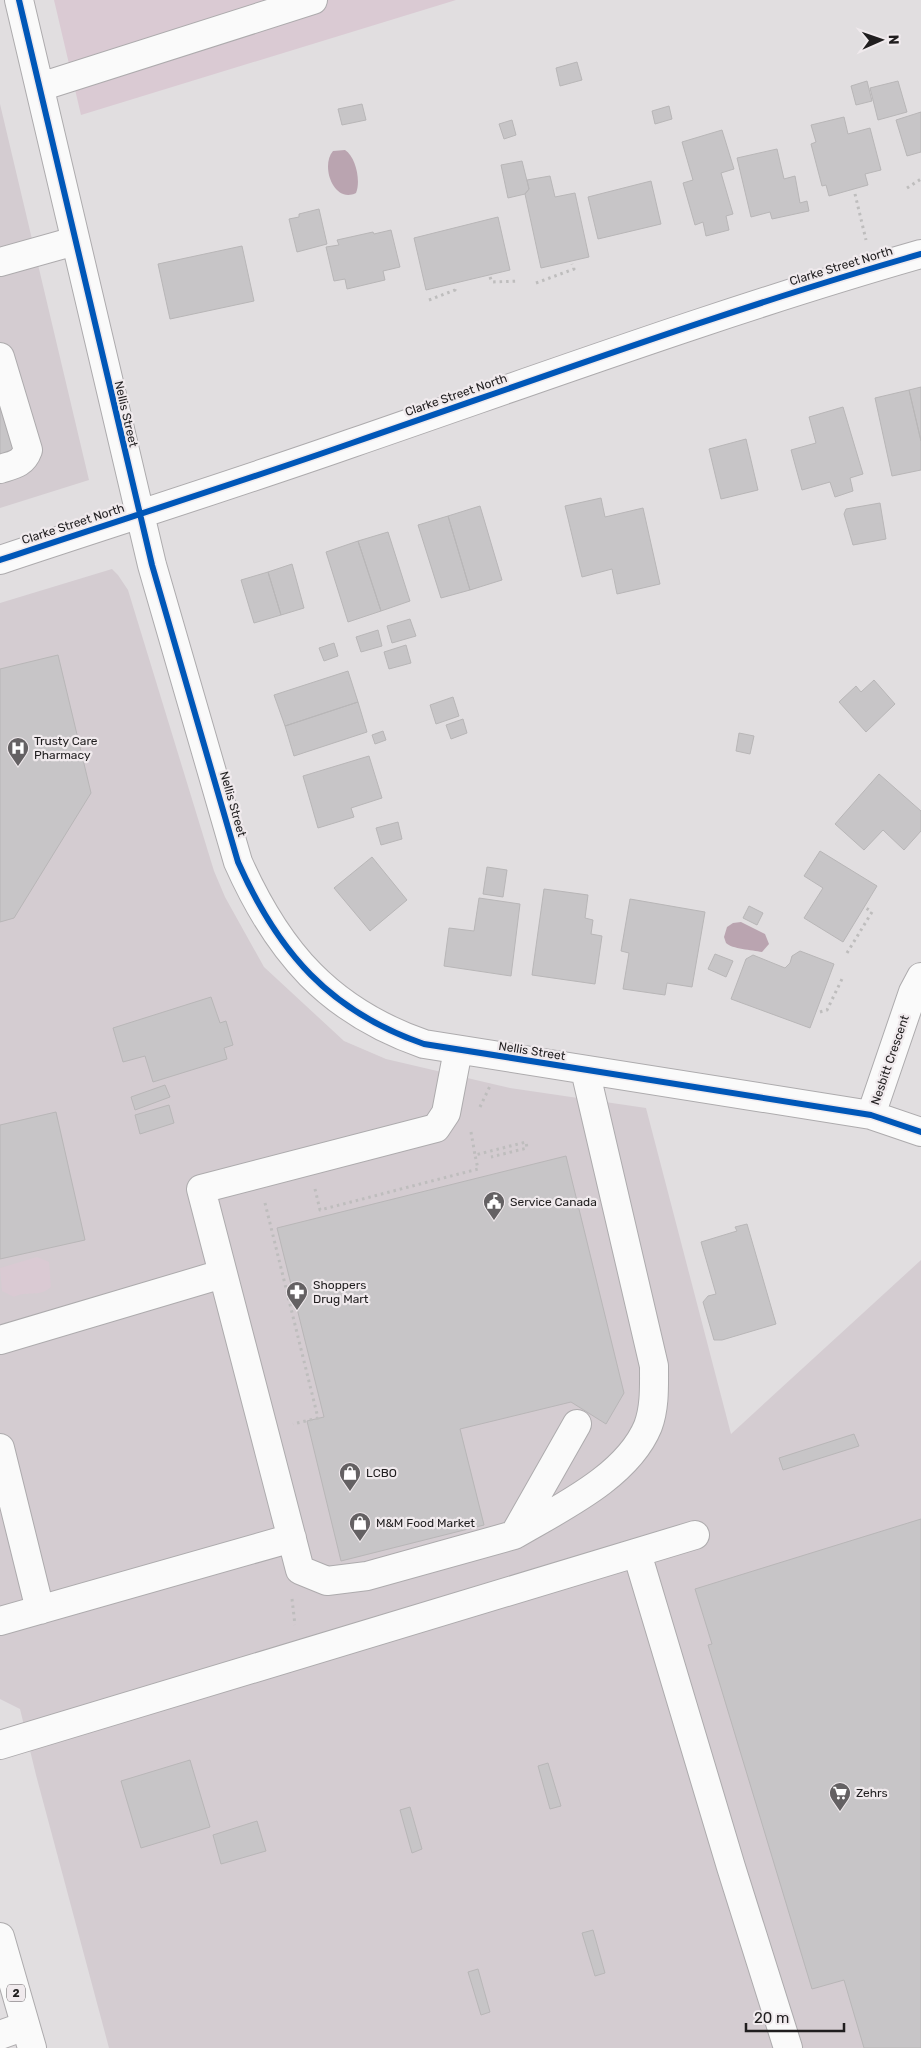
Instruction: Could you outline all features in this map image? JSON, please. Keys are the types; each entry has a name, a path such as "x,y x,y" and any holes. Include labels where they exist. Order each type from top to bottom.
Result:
{"street":[{"name":"Nellis Street","path":"19,0 139,514 232,844 251,890 265,918 282,944 308,973 357,1014 402,1037 424,1044 871,1115 921,1132"},
{"path":"40,87 313,0"},
{"path":"0,262 75,241"},
{"name":"Clarke Street North","path":"0,560 818,284 921,254"},
{"path":"0,357 28,450 25,459 17,464 0,469"},
{"name":"Nesbitt Crescent","path":"871,1115 913,992 921,976"},
{"path":"458,1050 446,1112 436,1128 200,1189 300,1570 327,1580 367,1576 514,1535 599,1484 626,1459 648,1426 654,1401 654,1366 585,1070"},
{"path":"0,1340 222,1274"},
{"path":"514,1535 577,1424"},
{"path":"0,1448 40,1610"},
{"path":"0,1744 695,1535"},
{"path":"0,1621 292,1538"},
{"path":"637,1554 731,1867 788,2048"},
{"name":"2","path":"0,1940 29,2037"},
{"path":"0,2035 29,2037"}],"path":[{"path":"907,188 921,179"},
{"path":"855,194 866,240"},
{"path":"536,282 574,269 572,264"},
{"path":"490,277 492,282 519,281"},
{"path":"430,300 455,290 454,286"},
{"path":"847,952 872,912 866,908"},
{"path":"820,1012 826,1010 842,979"},
{"path":"476,1116 503,1058"},
{"path":"308,1162 320,1210 478,1169 471,1130"},
{"path":"474,1155 526,1142 527,1148 491,1157"},
{"path":"258,1175 318,1418 264,1431"},
{"path":"292,1598 296,1628"}],"shaded area":[{"path":"54,0 456,0 81,115"},
{"path":"0,104 89,480 0,508"},
{"path":"345,150 349,153 355,164 358,176 356,193 348,195 341,193 331,182 328,165 333,151"},
{"path":"112,569 128,590 214,871 225,897 264,967 344,1041 386,1059 510,1088 646,1108 731,1434 921,1260 921,2048 109,2048 20,1709 0,1699 0,603"},
{"path":"741,922 765,934 769,944 762,952 737,948 726,943 724,937 727,927 733,923"},
{"path":"37,1257 49,1262 51,1287 42,1292 14,1297 2,1291 0,1268"}],"building":[{"path":"577,62 582,80 560,86 556,68"},
{"path":"867,81 872,101 856,105 851,86"},
{"path":"898,81 907,112 878,120 870,88"},
{"path":"362,104 366,120 342,125 338,109"},
{"path":"669,106 672,119 655,124 652,111"},
{"path":"921,112 921,152 907,156 896,120"},
{"path":"844,117 848,134 870,128 881,170 865,174 868,185 829,196 826,185 822,186 811,144 816,142 811,125"},
{"path":"512,120 516,135 504,139 499,124"},
{"path":"722,130 734,169 721,173 733,214 726,216 729,230 706,236 703,222 695,225 683,183 693,180 682,142"},
{"path":"777,149 784,179 795,176 800,203 807,201 809,211 772,219 770,212 751,217 737,158"},
{"path":"522,161 529,189 525,194 508,198 501,165"},
{"path":"550,176 555,197 575,193 589,257 541,268 525,194 529,189 527,180"},
{"path":"651,181 661,224 598,239 588,197"},
{"path":"319,209 327,244 297,252 289,219 299,217 299,214"},
{"path":"498,217 510,270 426,290 414,238"},
{"path":"391,230 400,267 383,271 385,280 347,289 345,279 334,281 326,247 339,245 337,240"},
{"path":"242,246 254,301 170,319 158,264"},
{"path":"0,373 25,453 0,461"},
{"path":"921,387 921,441 909,390"},
{"path":"909,390 921,441 921,470 892,476 875,398"},
{"path":"843,407 863,474 850,478 853,491 835,497 830,482 802,490 791,450 816,443 809,417"},
{"path":"746,439 758,490 721,499 709,449"},
{"path":"601,498 605,517 643,508 660,584 617,594 612,569 582,577 565,506"},
{"path":"880,503 886,539 853,545 844,514 846,509"},
{"path":"480,506 502,580 470,590 448,516"},
{"path":"448,516 470,590 441,598 418,525"},
{"path":"388,532 410,601 381,611 358,541"},
{"path":"358,541 381,611 348,622 326,552"},
{"path":"292,564 304,608 281,615 268,572"},
{"path":"268,572 281,615 254,623 241,580"},
{"path":"410,619 416,636 392,643 387,626"},
{"path":"378,630 382,646 361,652 356,637"},
{"path":"334,643 338,656 324,661 319,648"},
{"path":"406,645 411,663 389,669 384,652"},
{"path":"58,655 91,793 14,918 0,922 0,669"},
{"path":"348,671 358,702 285,726 274,695"},
{"path":"874,680 895,704 866,732 839,702 856,686 861,692"},
{"path":"453,697 459,716 436,724 430,705"},
{"path":"358,702 367,732 294,756 285,726"},
{"path":"463,719 467,733 451,739 446,725"},
{"path":"383,731 386,740 375,744 372,735"},
{"path":"739,733 754,736 750,754 736,751"},
{"path":"369,756 382,798 351,808 354,817 318,828 303,776"},
{"path":"879,774 921,811 921,831 904,850 883,830 864,850 835,824"},
{"path":"398,822 402,839 381,845 376,828"},
{"path":"820,851 877,886 843,942 804,918 823,888 804,876"},
{"path":"372,857 407,900 370,931 334,888"},
{"path":"487,867 507,870 503,897 483,894"},
{"path":"544,889 588,895 585,918 593,920 591,934 602,936 595,984 532,975"},
{"path":"479,898 520,904 511,976 444,966 449,928 474,931"},
{"path":"630,899 705,912 692,987 667,983 665,995 623,989 629,953 621,951"},
{"path":"749,906 763,913 757,925 743,918"},
{"path":"800,951 834,964 810,1028 731,999 746,959 753,955 785,968 790,963 792,956"},
{"path":"715,954 733,961 726,977 708,969"},
{"path":"211,997 220,1023 226,1021 233,1045 224,1048 227,1059 153,1082 145,1056 123,1062 113,1028"},
{"path":"165,1085 170,1097 135,1110 131,1097"},
{"path":"169,1105 174,1123 140,1134 135,1115"},
{"path":"56,1112 85,1240 0,1259 0,1125"},
{"path":"566,1156 624,1393 606,1424 571,1402 460,1429 484,1525 341,1561 307,1421 324,1417 277,1228"},
{"path":"747,1224 776,1324 722,1340 714,1340 703,1302 708,1296 716,1294 701,1242 737,1231 735,1227"},
{"path":"854,1434 859,1446 783,1470 779,1458"},
{"name":"Zehrs","path":"921,1519 921,2048 864,2048 844,1980 812,1989 708,1645 712,1644 695,1589"},
{"path":"190,1760 210,1827 141,1848 121,1781"},
{"path":"548,1763 561,1806 550,1809 538,1766"},
{"path":"410,1807 422,1849 412,1853 400,1810"},
{"path":"257,1821 266,1851 221,1864 213,1835"},
{"path":"593,1930 605,1973 595,1976 582,1933"},
{"path":"478,1969 490,2012 481,2015 468,1972"}],"cycle path":[{"path":"19,0 152,565 238,862 271,924 289,950 310,974 334,996 360,1014 390,1030 424,1044 871,1115 921,1132"},
{"path":"0,560 264,473 706,321 921,254"}],"place":[{"name":"Trusty Care Pharmacy","path":"18,767"},
{"name":"Service Canada","path":"494,1221"},
{"name":"Shoppers Drug Mart","path":"297,1311"},
{"name":"LCBO","path":"350,1492"},
{"name":"M&M Food Market","path":"360,1542"},
{"name":"Zehrs","path":"840,1812"}]}
